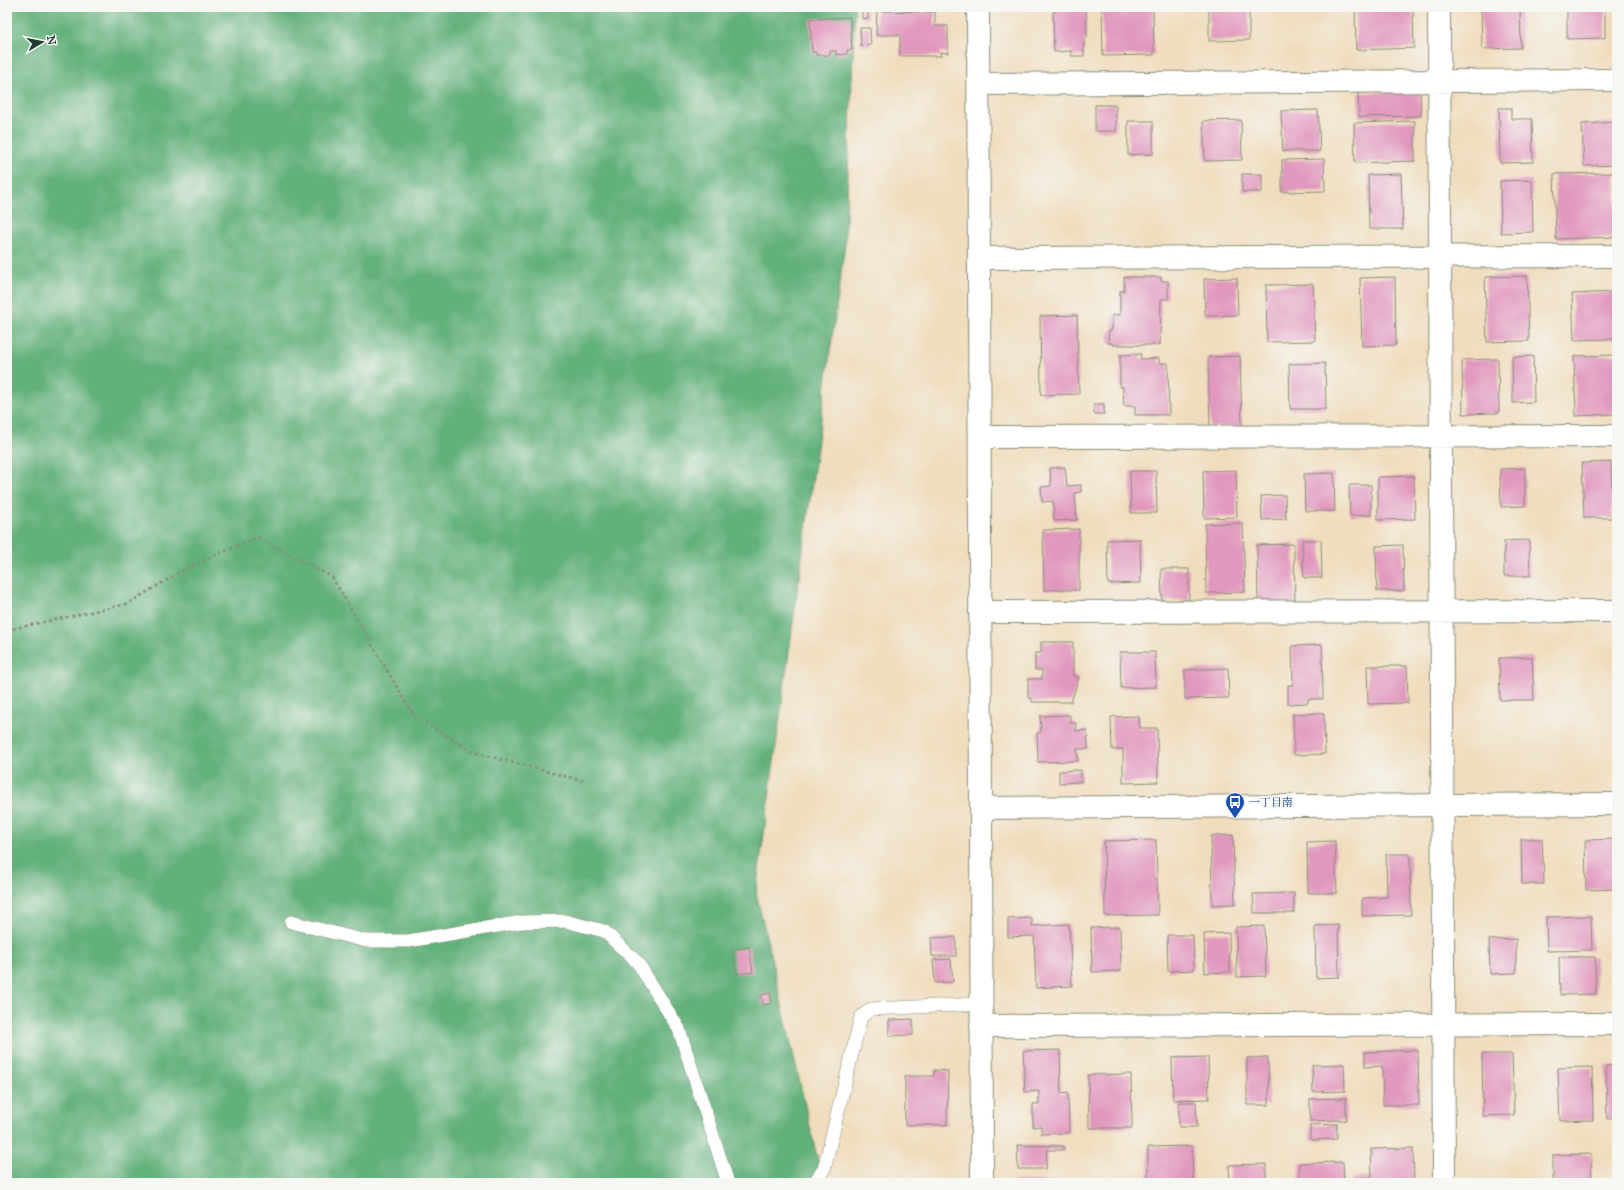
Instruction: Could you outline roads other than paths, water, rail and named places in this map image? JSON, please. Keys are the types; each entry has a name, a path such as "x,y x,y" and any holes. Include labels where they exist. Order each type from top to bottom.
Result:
{"street":[{"path":"978,7 982,1183"},
{"path":"1439,7 1444,1183"},
{"path":"979,84 1617,80"},
{"path":"979,258 1617,256"},
{"path":"980,437 1617,436"},
{"path":"980,612 1617,611"},
{"path":"981,808 1617,804"},
{"path":"981,1026 1617,1024"}],"lane":[{"path":"291,922 366,941 408,941 522,922 565,921 604,932 638,963 679,1029 728,1183"},
{"path":"814,1183 824,1169 861,1017 871,1009 981,1004"}],"place":[{"name":"一丁目南","path":"1235,819"}]}
